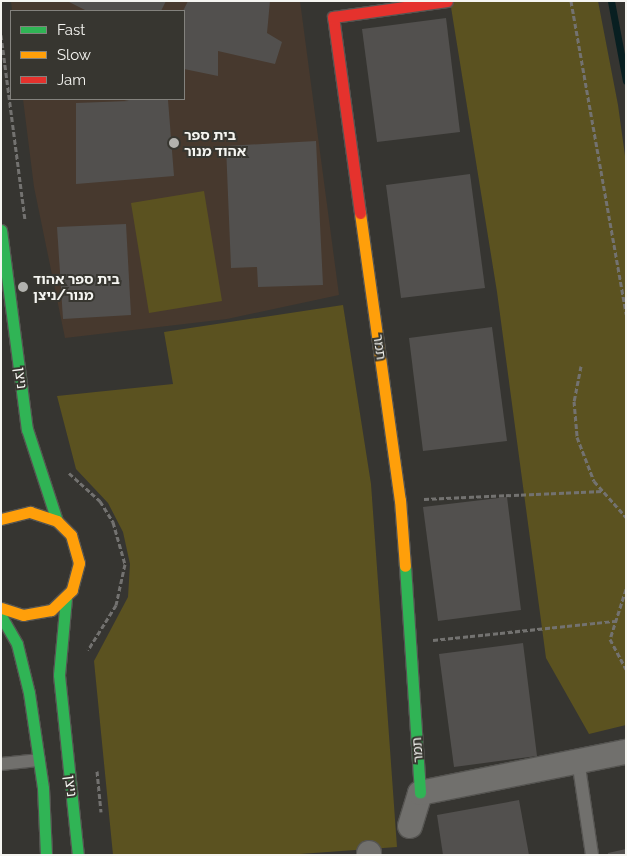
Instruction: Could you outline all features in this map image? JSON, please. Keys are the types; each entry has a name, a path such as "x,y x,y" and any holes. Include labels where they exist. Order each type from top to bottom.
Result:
{"street":[{"name":"תמר","path":"410,826 420,793 400,500 333,18 446,1"},
{"name":"ניצן","path":"1,230 27,429 57,521"},
{"path":"1,519 30,512 57,521 71,535 78,553 79,572 66,598 52,610 33,615 1,608"},
{"name":"ניצן","path":"66,598 59,675 78,855"},
{"name":"ניצן","path":"1,616 24,665 39,760 46,855"},
{"path":"420,793 578,760 626,752"}],"lane":[{"path":"1,764 39,760"},
{"path":"578,760 592,855"}],"path":[{"path":"571,1 626,314"},
{"path":"1,35 26,232"},
{"path":"580,366 574,401 577,437 594,481 626,517"},
{"path":"66,468 100,501 113,522 125,564 116,605 93,638 87,657"},
{"path":"400,500 603,491"},
{"path":"626,589 610,638 626,669"},
{"path":"410,642 615,621"},
{"path":"96,764 101,816"}],"shaded area":[{"name":"בית ספר אהוד מנור","path":"11,1 300,1 339,295 227,319 65,338 34,187 23,100 185,100 185,10 12,10"},
{"path":"450,1 598,1 618,105 626,163 626,725 589,734 546,658 497,292"},
{"path":"204,191 222,301 149,313 131,203"},
{"path":"343,305 371,484 397,847 286,855 113,855 94,661 128,597 130,564 123,532 108,503 76,469 57,396 173,384 164,332"}],"building":[{"path":"67,1 166,1 162,10 85,10"},
{"path":"188,1 270,1 267,33 282,42 275,64 218,51 218,76 185,69 184,10"},
{"path":"446,18 460,132 377,142 362,29"},
{"path":"124,100 168,100 174,176 76,184 76,103 129,101"},
{"path":"316,141 323,285 258,287 257,267 231,268 226,146"},
{"path":"470,174 485,288 401,298 386,185"},
{"path":"126,224 131,315 63,319 57,227"},
{"path":"492,327 507,441 423,451 409,338"},
{"path":"507,497 521,610 438,621 423,507"},
{"path":"523,643 537,756 454,767 439,654"},
{"path":"519,800 529,855 443,855 437,815"},
{"path":"626,849 626,855 608,855 608,853"}],"waterway":[{"path":"611,1 626,81"}],"traffic: fast":[{"path":"1,230 27,429 57,521"},
{"path":"405,566 420,793"},
{"path":"66,598 59,675 78,855"},
{"path":"1,616 17,644 29,693 43,788 46,855"}],"traffic: slow":[{"path":"360,213 400,500 405,566"},
{"path":"1,519 30,512 57,521 71,535 79,563 72,590 51,610 23,615 1,608"}],"traffic: jam":[{"path":"360,213 333,17 447,1"}],"place":[{"name":"בית ספר אהוד מנור","path":"174,143"},
{"name":"בית ספר אהוד מנור/ניצן","path":"23,287"}]}
